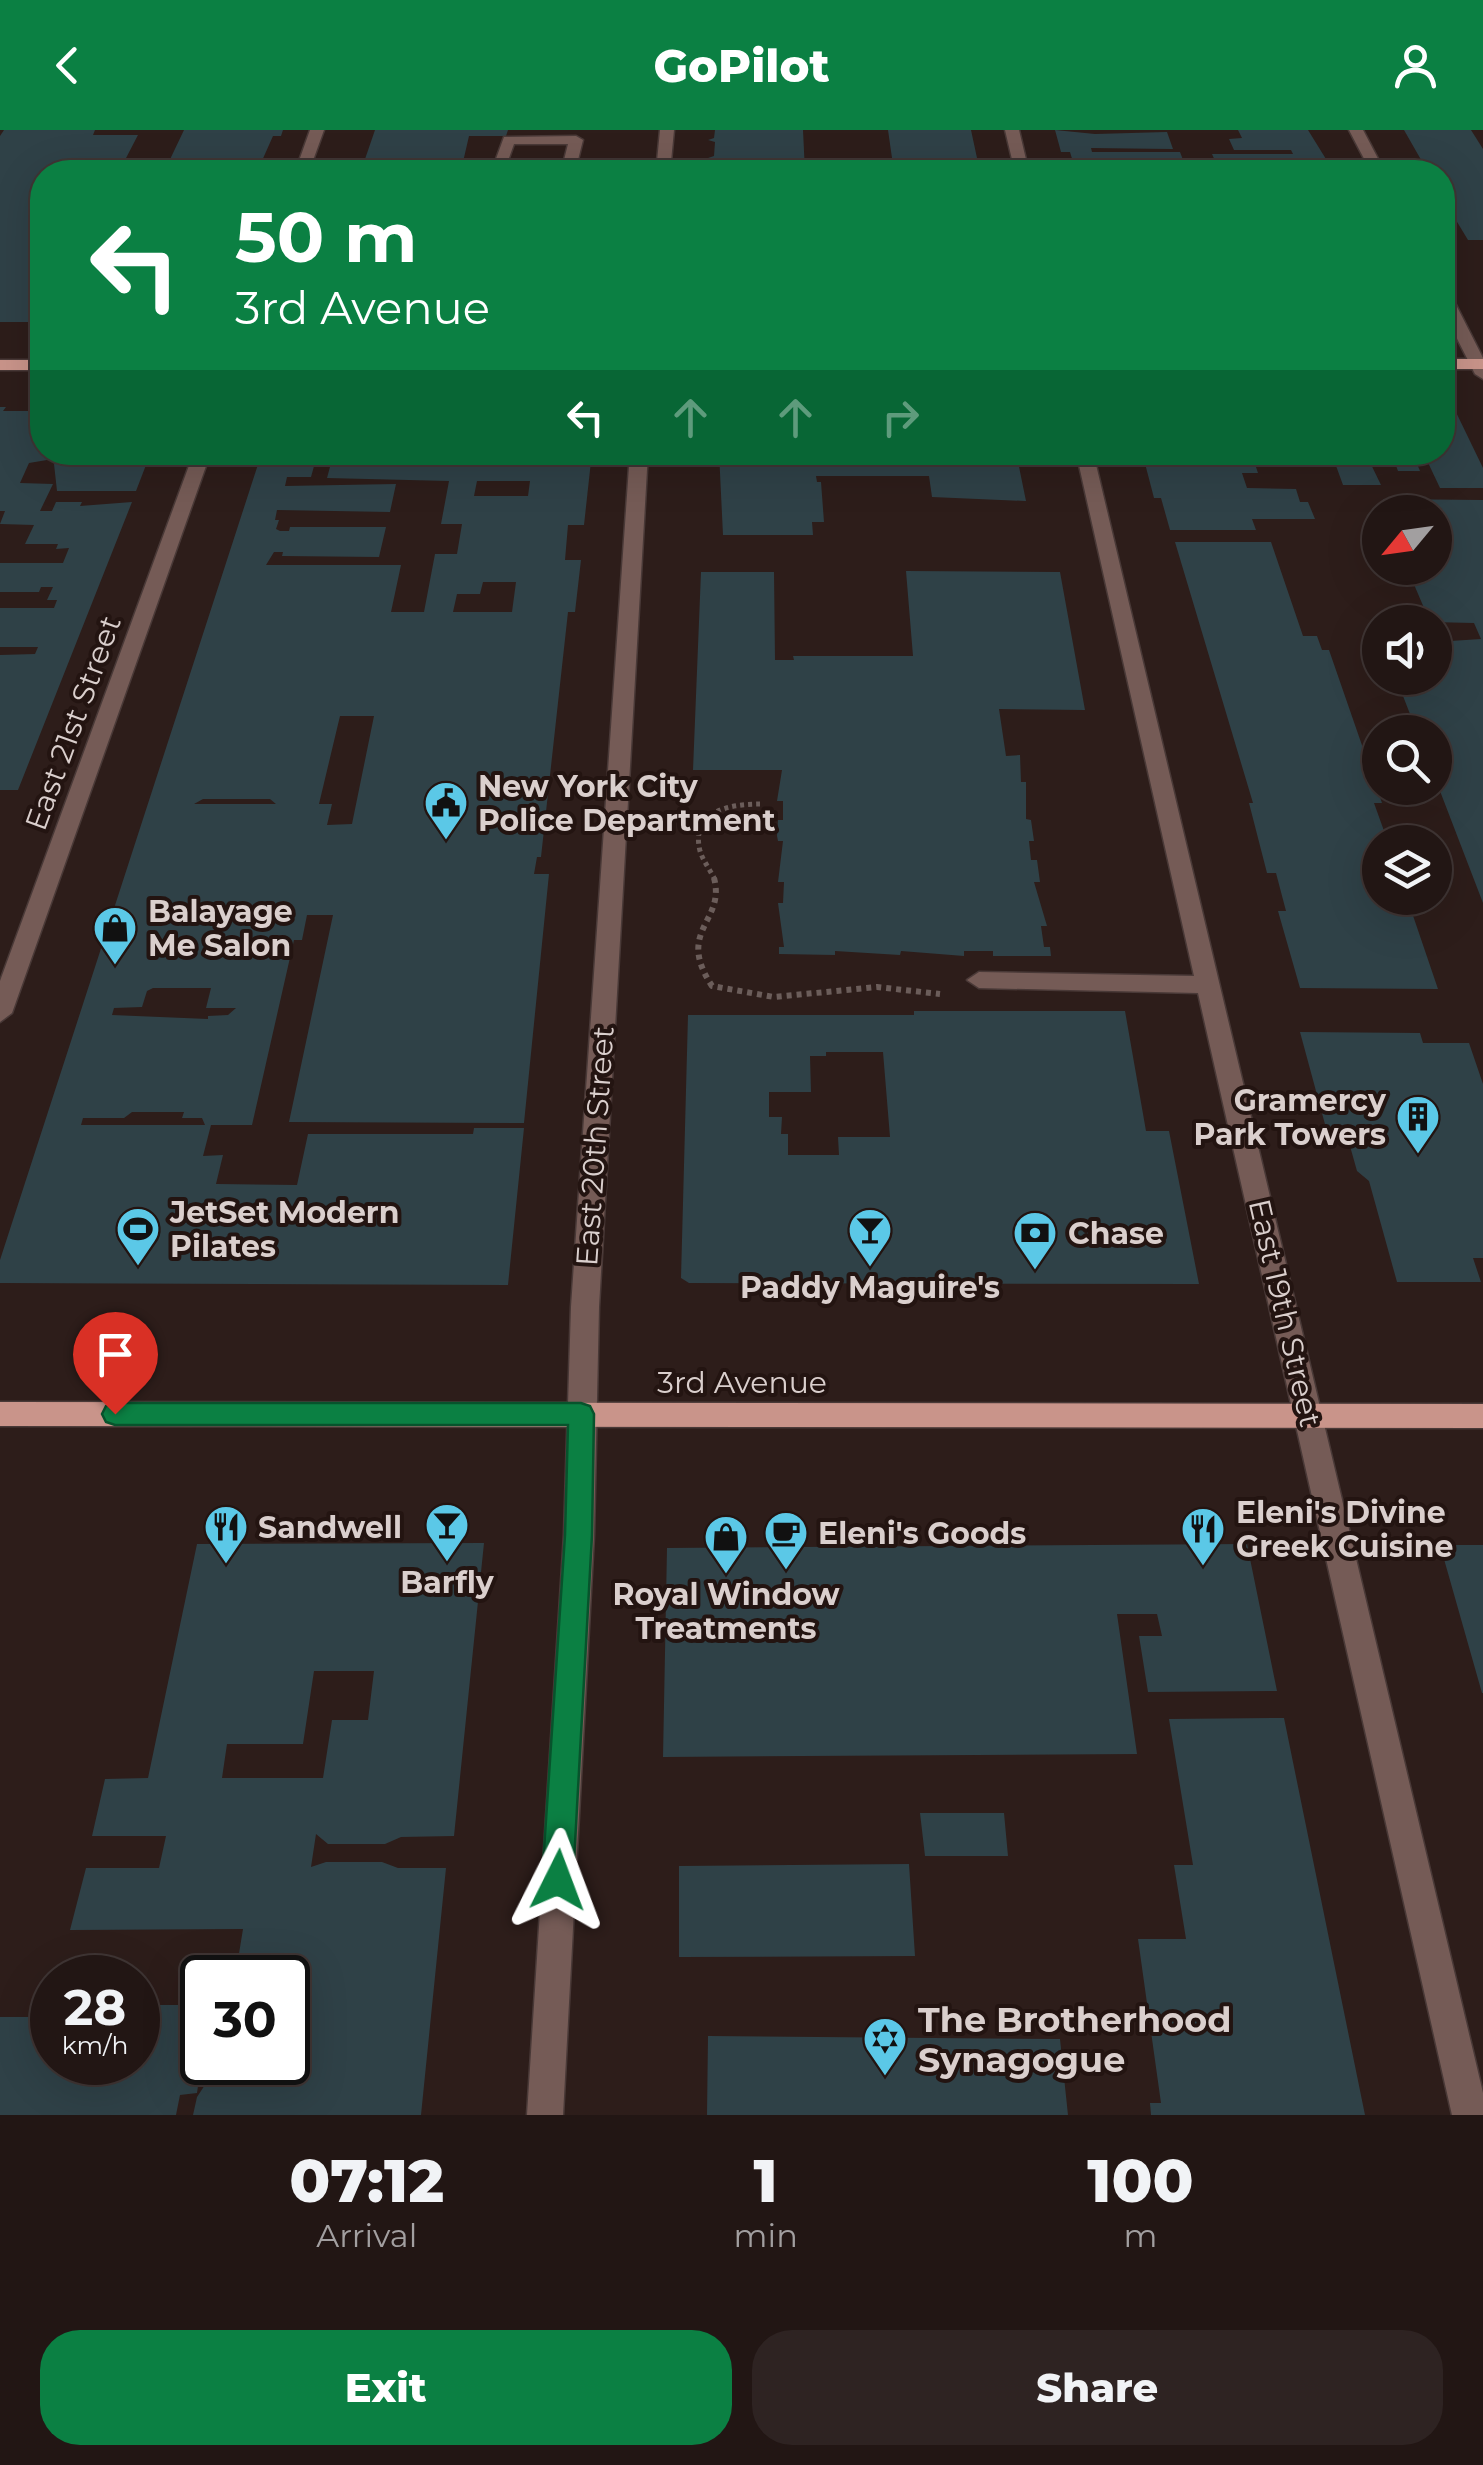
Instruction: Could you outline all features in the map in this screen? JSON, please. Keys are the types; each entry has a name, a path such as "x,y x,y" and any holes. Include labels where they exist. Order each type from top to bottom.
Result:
{"main road":[{"path":"0,365 30,364"},
{"path":"1455,365 1482,367"},
{"name":"3rd Avenue","path":"0,1414 1483,1416"}],"street":[{"path":"306,160 318,130"},
{"path":"664,160 667,130"},
{"path":"1012,130 1019,160"},
{"path":"1356,130 1372,160"},
{"path":"502,160 510,140 576,140 571,160"},
{"path":"1455,317 1482,367"},
{"name":"East 21st Street","path":"0,1014 198,465"},
{"name":"East 20th Street","path":"545,2115 579,1535 581,1414 637,465"},
{"name":"East 19th Street","path":"1087,465 1470,2115"},
{"path":"979,980 1209,985"}],"path":[{"path":"760,804 734,803 715,808 702,822 700,851 715,878 717,892 701,923 697,953 700,970 712,986 780,998 871,984 904,984 956,998 979,980"}],"building":[{"path":"4,130 95,130 93,135 138,135 125,160 30,160 30,322 0,322 0,136"},
{"path":"184,130 283,130 281,136 273,136 262,160 170,160"},
{"path":"375,130 508,130 506,136 469,136 463,160 365,160"},
{"path":"715,130 803,130 804,160 714,160 708,158 714,156 715,142 708,140 714,138"},
{"path":"888,130 971,130 977,160 892,160"},
{"path":"1055,130 1095,134 1167,132 1173,149 1091,148 1092,152 1180,152 1183,160 1072,160 1070,152 1061,152"},
{"path":"1238,130 1308,130 1327,160 1215,160 1212,154 1293,154 1291,150 1234,150 1229,139 1242,138"},
{"path":"1404,130 1471,130 1483,149 1483,240 1468,240 1455,218 1455,160 1421,160"},
{"path":"0,407 6,407 3,411 30,411 30,463 20,483 53,484 40,511 52,511 56,502 82,502 80,506 132,502 18,790 0,790 0,655 35,654 38,647 0,647 0,608 54,608 57,600 47,600 53,587 41,587 39,592 0,592 0,563 63,563 69,548 25,544 34,525 0,524 5,511 0,511"},
{"path":"1455,410 1483,468 1483,488 1440,488 1429,465 1455,465"},
{"path":"54,465 146,465 136,491 57,491"},
{"path":"258,465 314,465 311,477 287,477 285,486 396,484 390,512 277,510 276,529 280,531 289,531 290,527 386,527 379,557 282,556 283,552 274,552 266,565 401,565 391,612 424,612 435,554 457,554 462,524 441,524 449,481 327,478 330,465 591,465 584,525 568,525 565,560 581,560 575,612 568,612 541,857 537,857 534,874 549,874 524,1123 289,1122 333,915 307,915 302,940 294,940 252,1125 211,1125 203,1156 223,1155 216,1184 297,1185 308,1134 473,1134 474,1128 524,1128 508,1285 0,1283 0,1260","holes":["477,481 530,481 528,496 474,496","483,582 516,582 512,612 453,612 457,594 480,594","340,716 374,716 352,824 327,825 332,804 319,804","203,799 270,799 276,804 194,804","211,988 206,1008 236,1008 228,1015 208,1019 112,1015 114,1008 142,1007 147,991","132,1112 184,1112 182,1118 202,1118 205,1125 81,1125 83,1118 124,1118"]},
{"path":"720,465 1019,465 1026,501 932,497 929,476 816,476 817,482 821,482 824,522 812,522 813,535 723,535"},
{"path":"1145,465 1255,465 1258,473 1242,473 1247,488 1296,489 1300,502 1308,502 1315,519 1252,519 1256,530 1170,530 1161,498 1154,498"},
{"path":"1336,465 1371,465 1381,485 1343,485"},
{"path":"1396,465 1417,465 1420,471 1398,471"},
{"path":"1452,500 1483,500 1483,903 1445,805 1452,805 1452,715 1410,715 1403,695 1452,695 1452,641 1481,639 1474,623 1452,622 1452,605 1423,605 1414,585 1452,585"},
{"path":"1175,542 1271,542 1303,636 1317,636 1322,650 1329,650 1362,745 1362,805 1375,805 1382,825 1362,825 1362,915 1413,915 1438,989 1300,988 1278,911 1286,911 1276,873 1267,873 1249,803 1253,803"},
{"path":"906,571 1060,572 1085,710 999,709 1006,756 1020,755 1021,782 1026,782 1026,819 1031,820 1034,841 1029,841 1031,860 1037,860 1040,882 1034,882 1047,926 1041,926 1044,947 1050,947 1051,956 993,956 993,951 964,951 964,956 901,951 900,955 835,951 835,955 779,954 779,947 784,947 778,903 783,903 784,882 778,882 783,841 778,841 777,836 778,820 783,820 783,801 777,801 782,770 693,770 701,572 774,572 775,660 794,660 793,656 913,656"},
{"path":"914,1011 1125,1011 1146,1131 1169,1131 1199,1284 689,1283 681,1278 688,1015 914,1015","holes":["826,1052 883,1052 890,1137 838,1137 839,1155 788,1155 788,1134 781,1134 782,1117 769,1117 769,1092 811,1092 810,1056 826,1056"]},
{"name":"Gramercy Park Towers","path":"1300,1032 1420,1033 1423,1043 1469,1043 1483,1084 1483,1258 1473,1258 1481,1282 1397,1282 1369,1181 1357,1171 1348,1139 1329,1139"},
{"path":"484,1543 454,1836 401,1837 385,1844 328,1844 316,1834 311,1867 326,1862 382,1862 398,1868 446,1868 421,2115 193,2115 205,2085 310,2085 310,1955 239,1955 243,1929 70,1930 86,1868 159,1868 166,1836 92,1836 105,1779 148,1778 197,1544","holes":["314,1671 374,1671 368,1720 332,1720 323,1778 222,1778 227,1744 303,1744"]},
{"path":"1247,1544 1277,1691 1148,1692 1139,1636 1162,1636 1157,1614 1117,1614 1137,1754 663,1757 667,1548"},
{"path":"1440,1545 1483,1545 1483,1693 1482,1693"},
{"path":"1284,1718 1365,2115 1151,2115 1150,2103 1161,2103 1138,1939 1186,1939 1174,1865 1193,1865 1169,1719"},
{"path":"920,1813 1004,1813 1008,1856 925,1856"},
{"path":"909,1864 915,1956 679,1957 679,1866"},
{"path":"160,2005 180,2005 180,2085 198,2085 197,2093 180,2095 176,2115 0,2115 0,2017 30,2017 30,2085 160,2085"},
{"name":"The Brotherhood Synagogue","path":"708,2036 1060,2039 1068,2115 707,2115"}],"place":[{"name":"New York City Police Department","path":"446,841"},
{"name":"Balayage Me Salon","path":"115,966"},
{"name":"Gramercy Park Towers","path":"1418,1155"},
{"name":"JetSet Modern Pilates","path":"138,1267"},
{"name":"Paddy Maguire's","path":"870,1268"},
{"name":"Chase","path":"1035,1271"},
{"name":"Barfly","path":"447,1563"},
{"name":"Sandwell","path":"226,1565"},
{"name":"Eleni's Divine Greek Cuisine","path":"1203,1567"},
{"name":"Eleni's Goods","path":"786,1571"},
{"name":"Royal Window Treatments","path":"726,1575"},
{"name":"The Brotherhood Synagogue","path":"885,2077"}],"route":[{"path":"115,1414 581,1414 579,1535 558,1880"}]}
